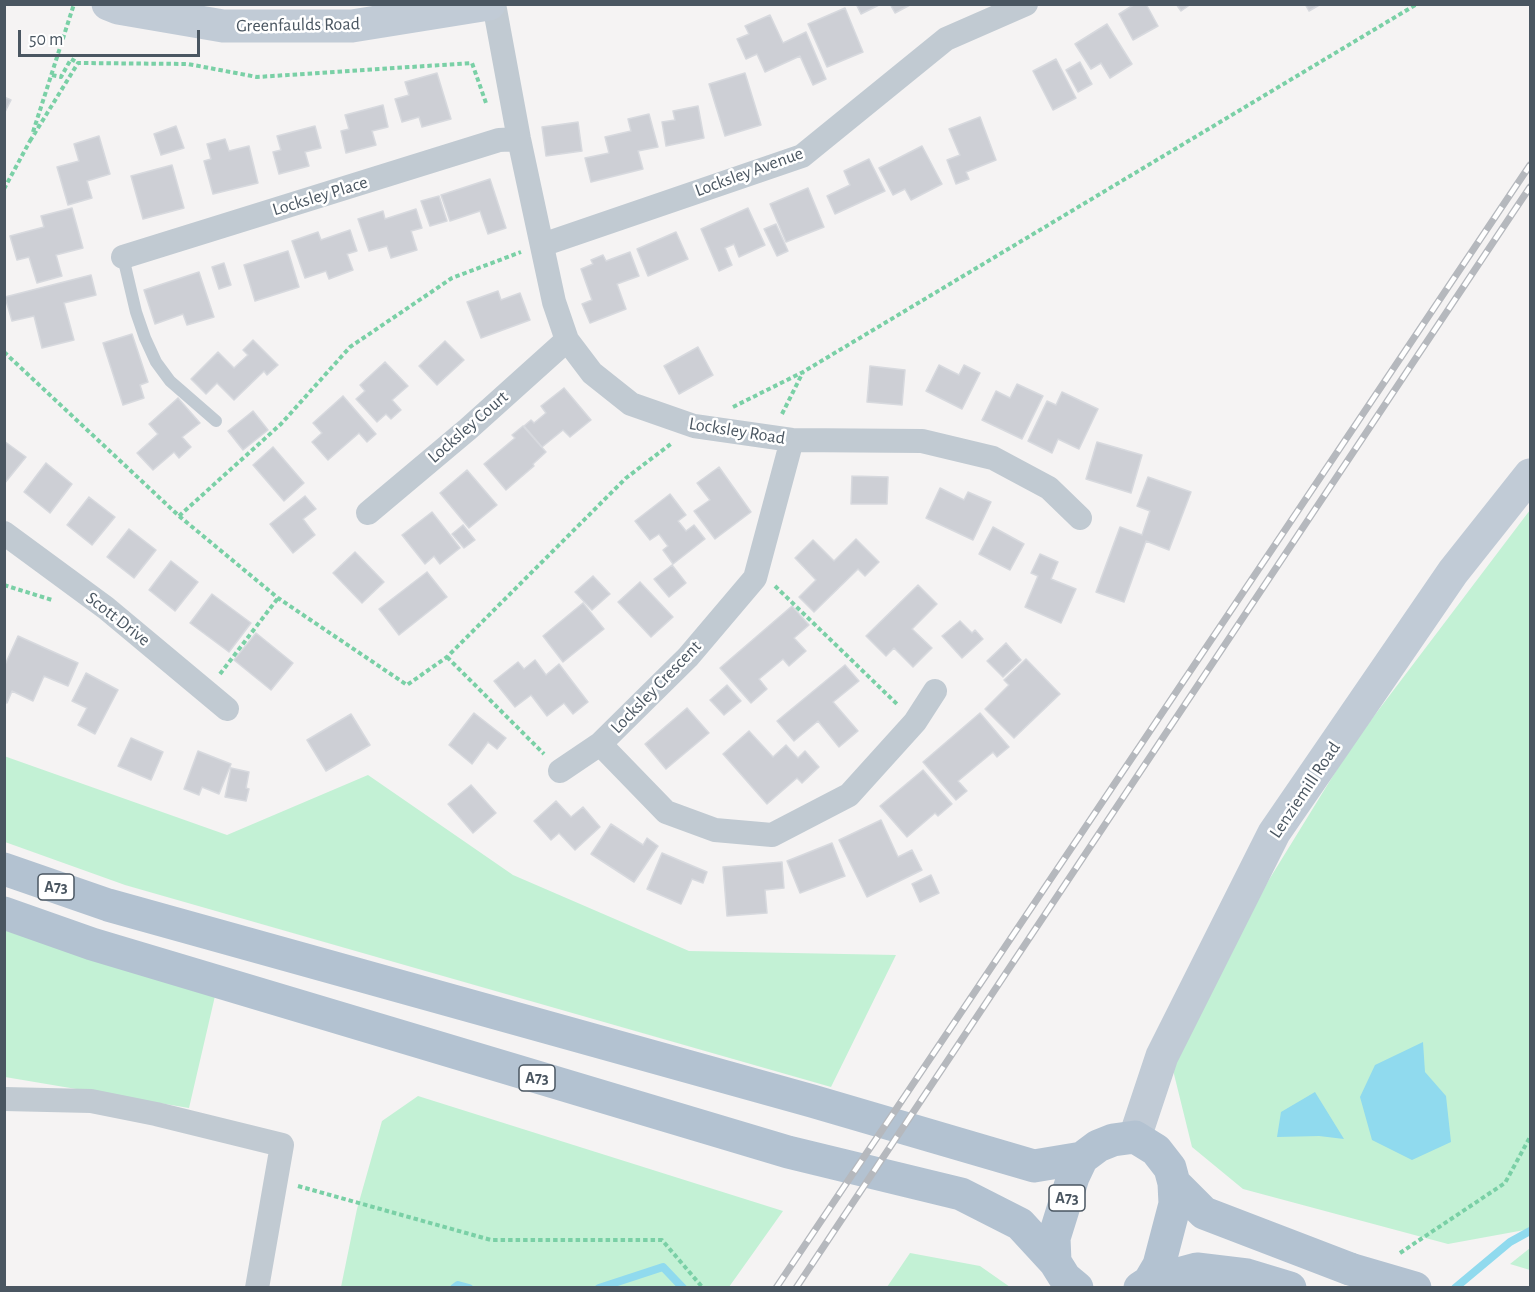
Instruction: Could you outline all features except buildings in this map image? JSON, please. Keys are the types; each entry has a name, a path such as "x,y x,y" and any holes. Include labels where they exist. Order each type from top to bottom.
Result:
{"main road":[{"name":"Greenfaulds Road","path":"108,4 118,8 223,26 352,26 489,4"},
{"name":"Lenziemill Road","path":"1135,1137 1162,1056 1275,833 1453,572 1530,475"},
{"name":"A73","path":"4,869 108,904 1034,1166 1082,1158 1098,1146 1113,1140 1135,1137"},
{"name":"A73","path":"4,913 103,947 788,1152 962,1194 1020,1224 1055,1262 1065,1278 1077,1287"},
{"path":"1135,1137 1156,1150 1170,1167 1174,1183 1175,1204 1159,1265 1144,1285"},
{"name":"A73","path":"1055,1262 1054,1238 1073,1177 1082,1158"},
{"path":"1174,1183 1204,1213 1350,1269 1415,1287"},
{"path":"1144,1285 1197,1269 1246,1275 1290,1287"}],"street":[{"name":"Locksley Road","path":"494,4 509,140 542,244 554,303 567,340 591,373 631,404 694,426 782,438 922,441 993,458 1049,488 1080,518"},
{"name":"Locksley Avenue","path":"542,244 802,156 945,39 1026,4"},
{"name":"Locksley Place","path":"123,257 509,140"},
{"name":"Locksley Court","path":"368,513 468,429 567,340"},
{"name":"Locksley Crescent","path":"782,438 755,578 688,657 600,744 666,812 715,830 772,835 849,795 915,722 935,691"},
{"name":"Scott Drive","path":"4,533 106,608 227,710"},
{"path":"560,771 600,744"},
{"path":"4,1099 91,1101 156,1114 282,1146 257,1287"}],"lane":[{"path":"123,257 136,312 156,362 170,381 216,421"}],"path":[{"path":"30,141 42,111 74,4"},
{"path":"4,352 180,516 278,598 407,685 447,657 626,478 694,426 803,372 1417,4"},
{"path":"52,75 61,77 71,59 78,63 188,64 257,77 472,63 509,140"},
{"path":"4,189 30,141 78,63"},
{"path":"180,516 281,424 350,347 452,278 542,244"},
{"path":"782,438 803,372"},
{"path":"755,578 778,587 915,722"},
{"path":"207,691 278,598"},
{"path":"447,657 560,771"},
{"path":"1397,1255 1505,1184 1530,1137"},
{"path":"276,1180 491,1240 662,1240 703,1287"}],"green space":[{"path":"1530,510 1530,1229 1448,1244 1243,1189 1192,1147 1171,1062 1267,883 1352,745"},
{"path":"4,756 227,835 368,775 513,875 689,951 896,955 831,1087 125,885 5,842"},
{"path":"4,924 215,996 189,1108 5,1077"},
{"path":"418,1096 783,1211 729,1287 341,1287 357,1209 382,1121"},
{"path":"1530,1248 1530,1270 1510,1264"},
{"path":"910,1253 980,1266 1010,1287 887,1287"}],"water":[{"path":"1423,1042 1425,1072 1446,1096 1451,1142 1412,1160 1372,1140 1360,1097 1375,1065"},
{"path":"1315,1092 1344,1139 1319,1136 1277,1137 1281,1112"}],"waterway":[{"path":"1455,1288 1510,1242 1530,1231"},
{"path":"599,1288 663,1267 683,1288"},
{"path":"454,1288 458,1285 469,1288"}],"railway":[{"path":"776,1288 1530,165"},
{"path":"796,1288 1530,187"}]}
